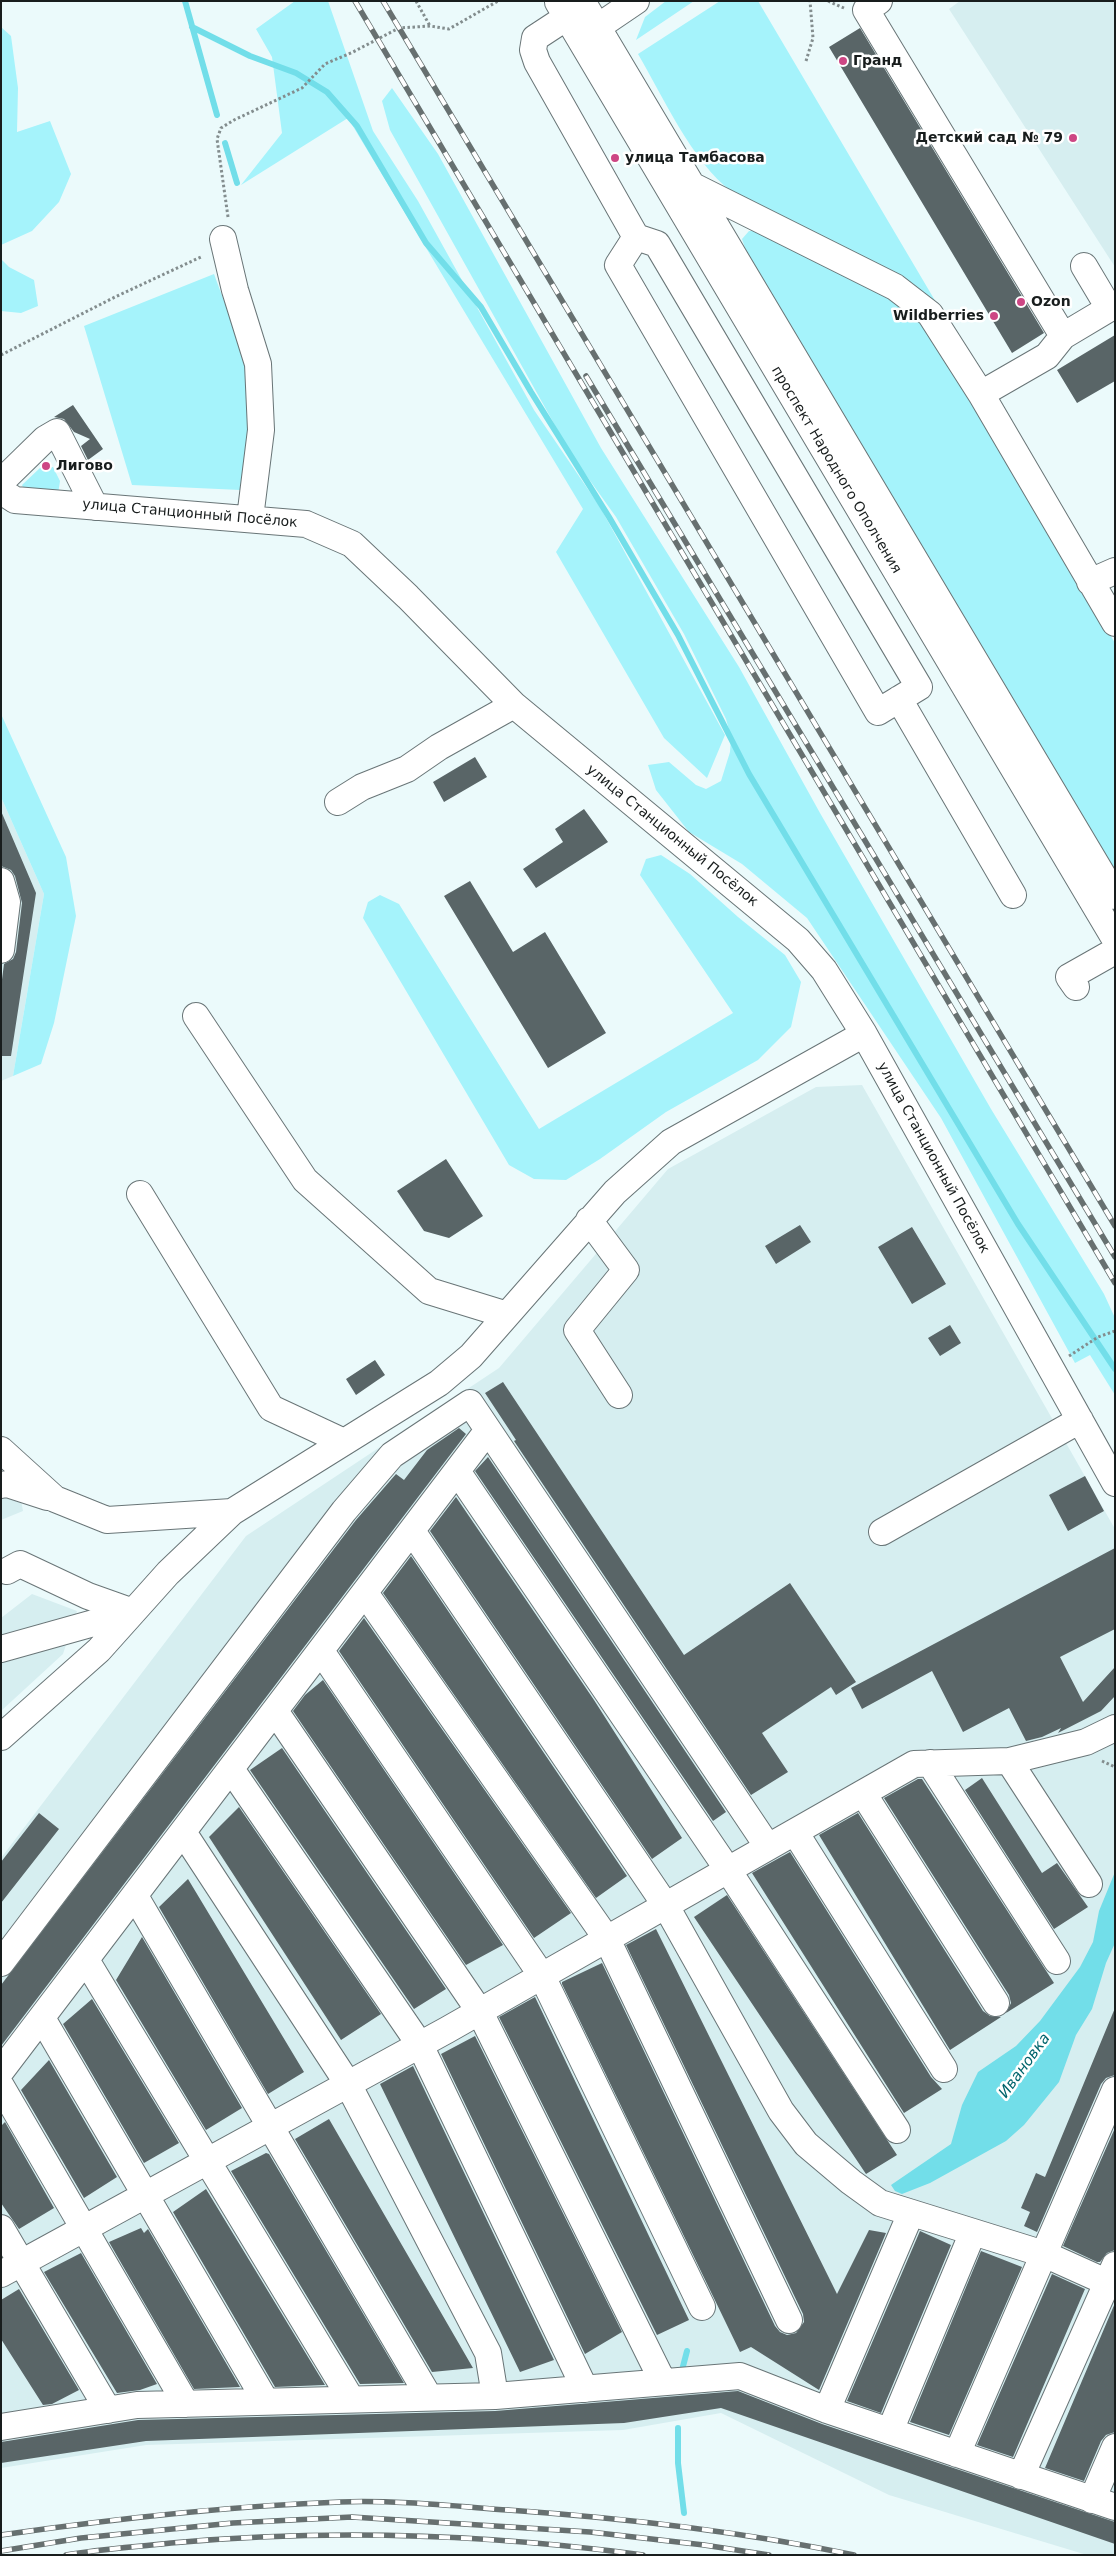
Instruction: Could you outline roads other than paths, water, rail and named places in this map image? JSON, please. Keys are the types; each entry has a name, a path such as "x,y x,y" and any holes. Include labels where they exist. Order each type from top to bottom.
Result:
{"street":[{"path":"588,33 636,1"},
{"path":"879,1 866,10 1063,336"},
{"path":"569,6 535,38 533,50 537,62 636,237 657,244 919,687 878,712 618,265 636,237"},
{"name":"проспект Народного Ополчения","path":"569,6 691,185 1115,896"},
{"name":"проспект Народного Ополчения","path":"588,33 1115,939"},
{"path":"691,185 896,287 930,314 942,330 981,394 1115,623"},
{"path":"223,239 235,290 258,364 261,391 261,430 250,518"},
{"path":"981,394 1047,356 1063,336 1112,306 1084,266"},
{"path":"1,482 45,439 87,506"},
{"name":"улица Станционный Посёлок","path":"1,491 15,500 306,524 352,544 408,597 514,705 798,940 824,970 864,1034 1115,1483"},
{"path":"1090,582 1115,571"},
{"path":"899,699 1013,895"},
{"path":"338,802 362,787 407,769 439,747 514,705"},
{"path":"1,881 7,902 1,950"},
{"path":"1076,988 1069,977 1115,951"},
{"path":"196,1016 305,1180 429,1291 506,1315"},
{"path":"1,1738 99,1650 168,1572 232,1512 440,1383 470,1356 615,1192 671,1142 864,1034"},
{"path":"140,1194 271,1408 344,1442"},
{"path":"589,1220 626,1270 577,1330 619,1395"},
{"path":"1,1962 344,1511 392,1454 470,1403 768,1848"},
{"path":"882,1532 1080,1420"},
{"path":"1,2071 488,1430"},
{"path":"1,1450 55,1499"},
{"path":"457,1471 728,1870 897,2130"},
{"path":"1,1485 7,1484 55,1499 107,1520 232,1512"},
{"path":"412,1531 666,1906 781,2111 806,2144 851,2182 880,2203 1044,2254 1112,2278 1021,2476"},
{"path":"7,1571 20,1564 88,1596 133,1612"},
{"path":"365,1592 607,1939 789,2320"},
{"path":"1,1649 133,1612"},
{"path":"321,1651 542,1976 702,2307"},
{"path":"275,1711 480,2012 663,2382"},
{"path":"12,2269 145,2194 480,2012 914,1764 1009,1761 1086,1742 1115,1728"},
{"path":"1009,1761 1089,1884"},
{"path":"930,1764 1057,1961"},
{"path":"231,1769 420,2045 585,2389"},
{"path":"863,1793 996,2003"},
{"path":"183,1832 348,2084 488,2353 495,2396"},
{"path":"795,1832 944,2069"},
{"path":"135,1896 429,2397"},
{"path":"86,1960 351,2398"},
{"path":"42,2018 266,2400"},
{"path":"1,2086 186,2404"},
{"path":"957,2454 1115,2090"},
{"path":"827,2410 911,2213"},
{"path":"1,2228 12,2269 108,2410"},
{"path":"890,2431 974,2232"},
{"path":"1,2427 138,2405 266,2400 495,2396 740,2376 827,2410 1104,2504 1115,2447"}],"water":[{"path":"1115,1872 1115,1943 1106,1963 1092,2009 1076,2035 1059,2082 1024,2125 1006,2141 930,2183 902,2194 895,2191 891,2185 951,2144 962,2105 978,2072 1016,2046 1040,2021 1080,1967 1093,1942 1099,1911"}],"waterway":[{"path":"185,1 217,115"},
{"path":"192,27 250,56 296,73 327,92 357,126 426,243 481,307 531,392 609,517 678,635 749,774 1018,1224 1115,1369"},
{"path":"225,143 237,183"},
{"name":"Ивановка","path":"681,2374 687,2351"},
{"name":"Ивановка","path":"678,2428 678,2463 684,2513"}],"railway":[{"path":"355,1 1115,1283"},
{"path":"383,1 1115,1226"},
{"path":"586,376 1115,1257"},
{"path":"1,2535 213,2510 340,2502 382,2502 551,2513 638,2521 725,2532 854,2555"},
{"path":"1,2551 81,2538 233,2523 352,2517 590,2532 704,2545 769,2555"},
{"path":"66,2555 171,2543 289,2536 348,2535 466,2538 526,2542 643,2555"}],"place":[{"name":"Гранд","path":"843,61"},
{"name":"Детский сад № 79","path":"1073,138"},
{"name":"улица Тамбасова","path":"615,158"},
{"name":"Ozon","path":"1021,302"},
{"name":"Wildberries","path":"994,316"},
{"name":"Лигово","path":"46,466"}]}
